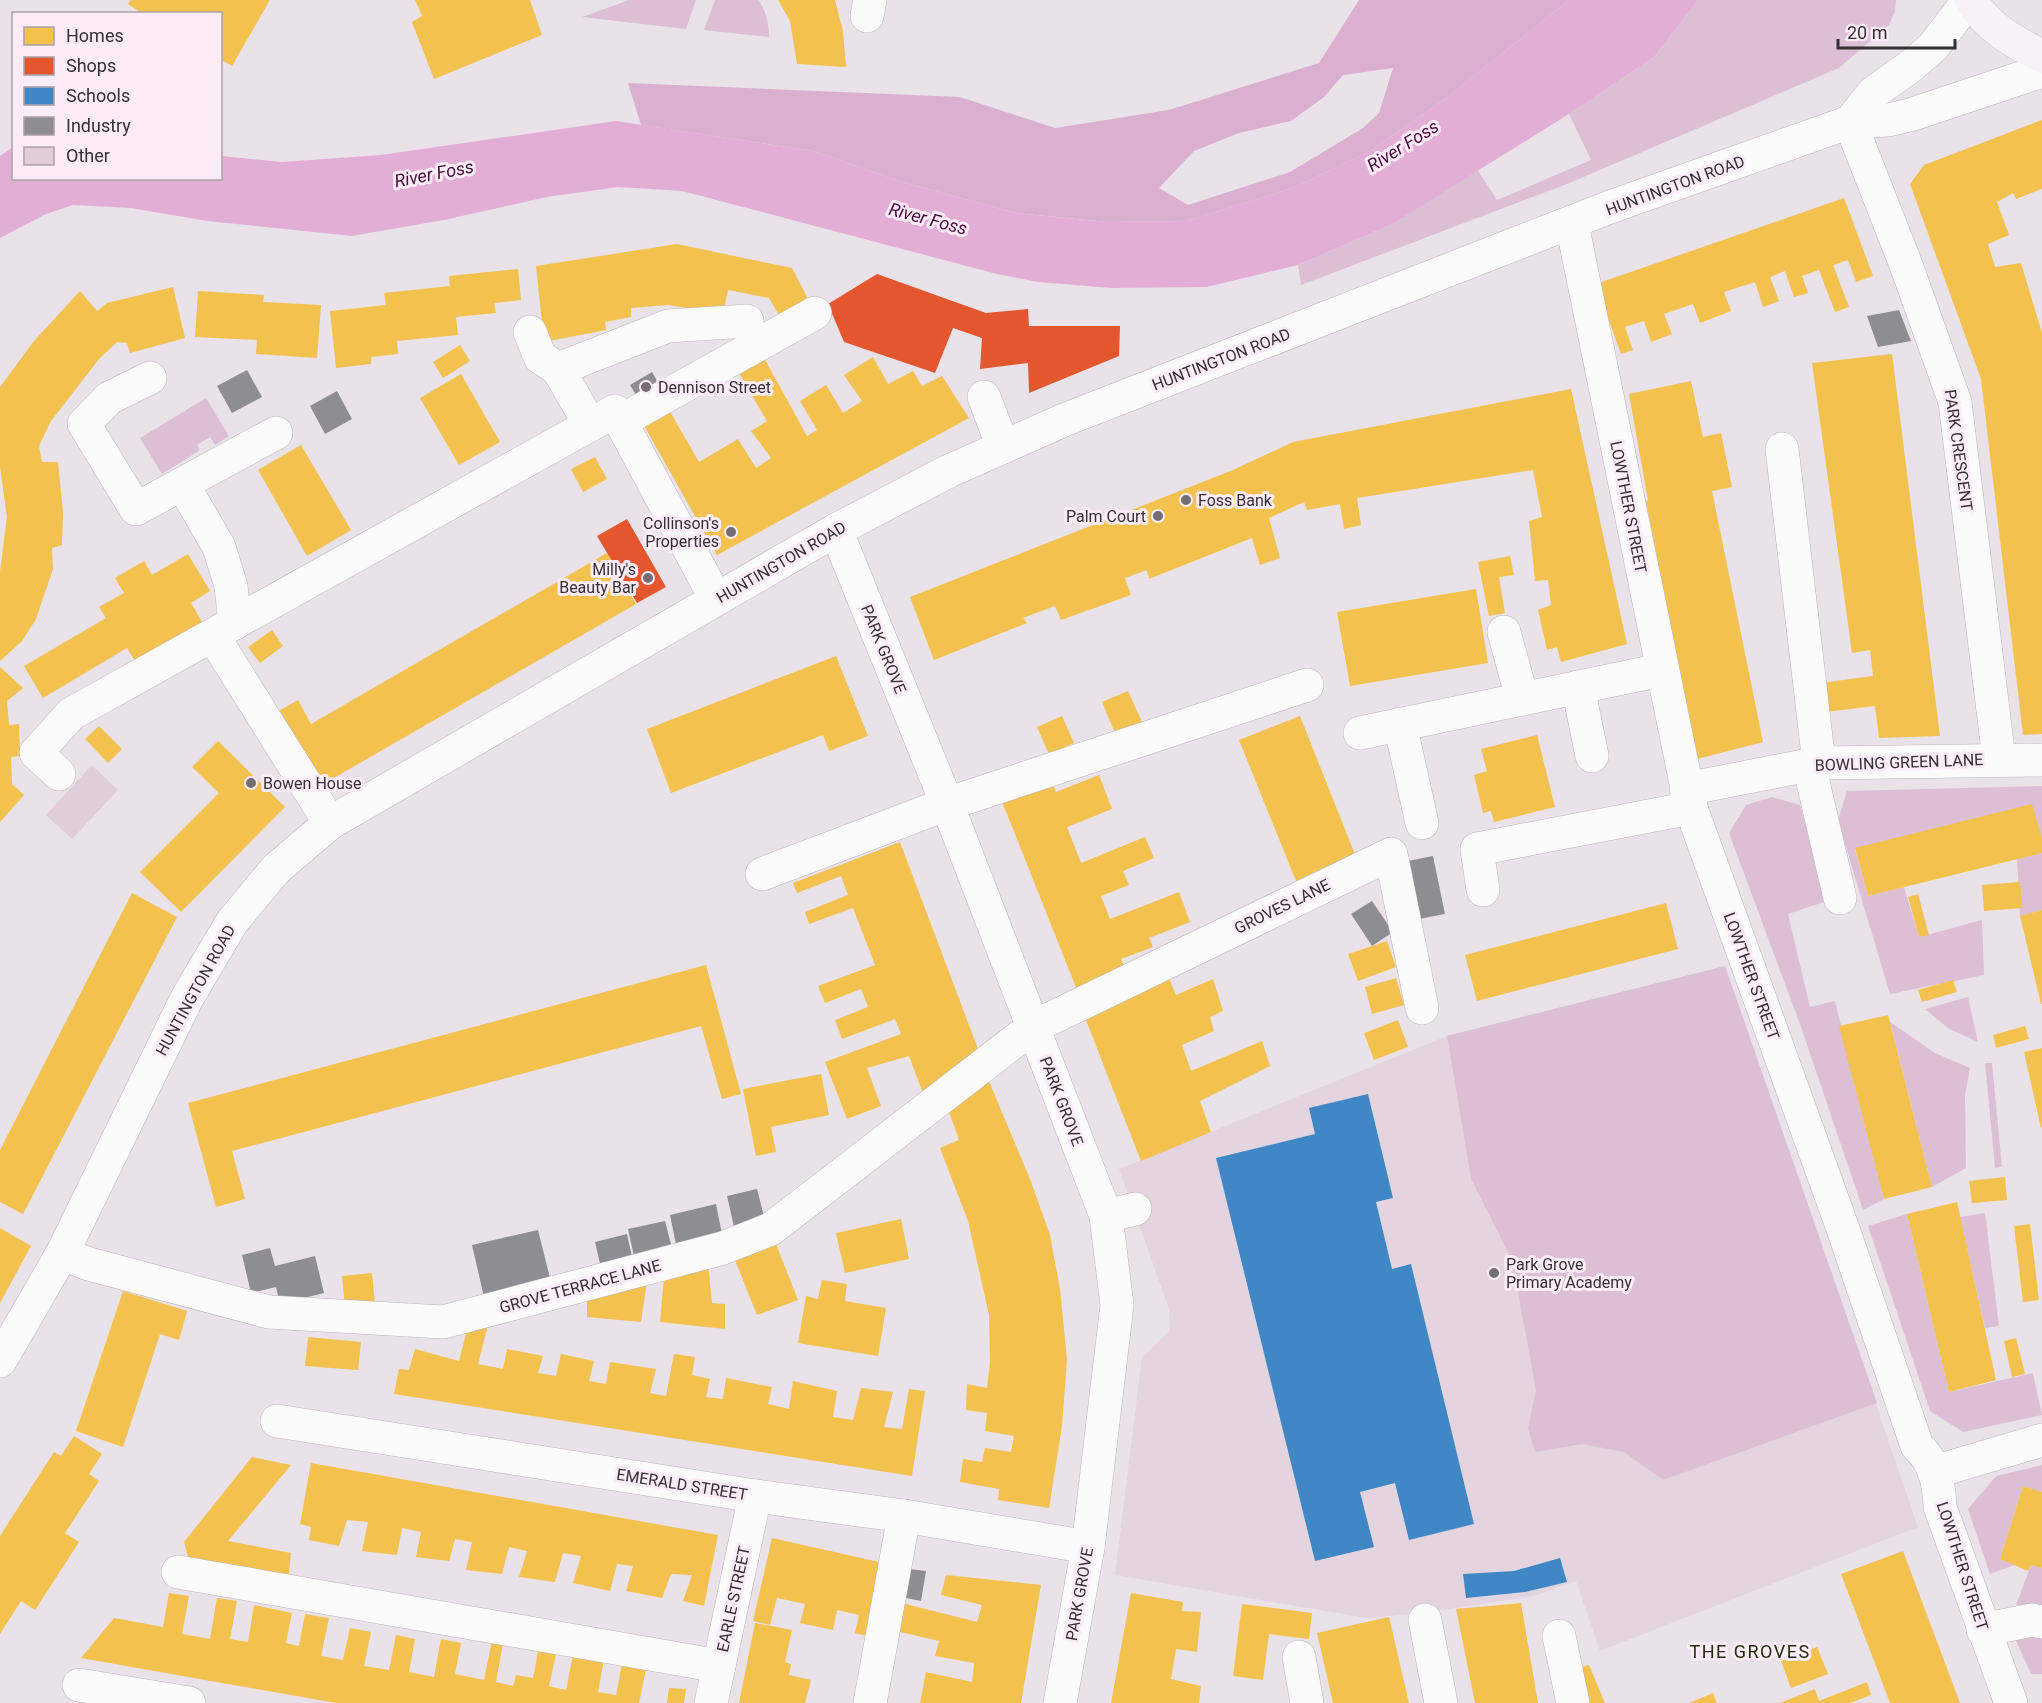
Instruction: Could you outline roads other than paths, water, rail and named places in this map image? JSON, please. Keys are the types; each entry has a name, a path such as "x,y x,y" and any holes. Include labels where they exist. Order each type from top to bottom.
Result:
{"main road":[{"path":"1970,0 1987,22 2003,35 2042,56"}],"street":[{"path":"1850,122 1873,93 1911,66 1933,46 1970,0"},
{"name":"HUNTINGTON ROAD","path":"0,1361 62,1254 187,998 232,922 276,869 330,823 836,530 949,471 1064,420 1572,224 1610,207 1850,122 1888,120 1910,115 2042,71"},
{"name":"PARK CRESCENT","path":"1850,122 1910,276 1955,402 1999,759"},
{"name":"LOWTHER STREET","path":"1572,224 1689,799 1838,1215 1917,1446 1928,1455 1939,1482 1940,1507 2011,1703"},
{"path":"59,774 36,753 71,714 605,423 815,313"},
{"path":"558,369 668,326 747,321"},
{"path":"530,332 540,357 558,369 605,423 716,599"},
{"path":"150,378 109,398 84,424 136,509 276,433"},
{"path":"984,397 1004,447"},
{"path":"1782,449 1814,764 1840,898"},
{"path":"183,484 219,547 231,586 224,629 330,823"},
{"name":"PARK GROVE","path":"836,530 947,804 1033,1027 1120,1213 1117,1305 1088,1547 1060,1703"},
{"path":"1504,632 1522,698"},
{"path":"1359,733 1661,670"},
{"path":"762,874 947,804 1307,685"},
{"path":"1578,687 1592,756"},
{"path":"1400,724 1422,823"},
{"name":"BOWLING GREEN LANE","path":"1689,799 1814,764 2042,760"},
{"path":"1483,890 1477,849 1689,799"},
{"name":"GROVES LANE","path":"1033,1027 1391,854 1422,1008"},
{"name":"GROVE TERRACE LANE","path":"62,1254 89,1264 269,1311 443,1322 723,1248 771,1229 1033,1027"},
{"name":"EMERALD STREET","path":"277,1421 755,1496 904,1516 1088,1547"},
{"path":"1934,1472 2042,1440"},
{"name":"EARLE STREET","path":"711,1703 755,1496"},
{"path":"870,1703 904,1516"},
{"path":"178,1572 719,1666"},
{"path":"1425,1620 1441,1703"},
{"path":"1983,1630 2032,1620 2042,1622"},
{"path":"1559,1636 1573,1703"},
{"path":"1299,1657 1308,1703"},
{"path":"79,1685 189,1703"}],"water":[{"name":"River Foss","path":"1569,0 1698,0 1654,57 1569,114 1392,224 1298,265 1207,287 1111,288 1038,282 997,274 682,191 618,187 547,197 444,220 352,236 207,221 131,208 73,205 46,214 0,238 0,156 12,148 12,180 222,180 222,156 281,162 381,155 616,121 813,151 906,183 1016,213 1107,222 1186,221 1293,188 1372,150 1449,96"}],"place":[{"name":"Dennison Street","path":"646,387"},
{"name":"Foss Bank","path":"1186,500"},
{"name":"Palm Court","path":"1158,516"},
{"name":"Collinson's Properties","path":"731,532"},
{"name":"Milly's Beauty Bar","path":"648,578"},
{"name":"Bowen House","path":"251,783"},
{"name":"Park Grove Primary Academy","path":"1494,1273"}],"district":[{"name":"THE GROVES","path":"1750,1652"}]}
